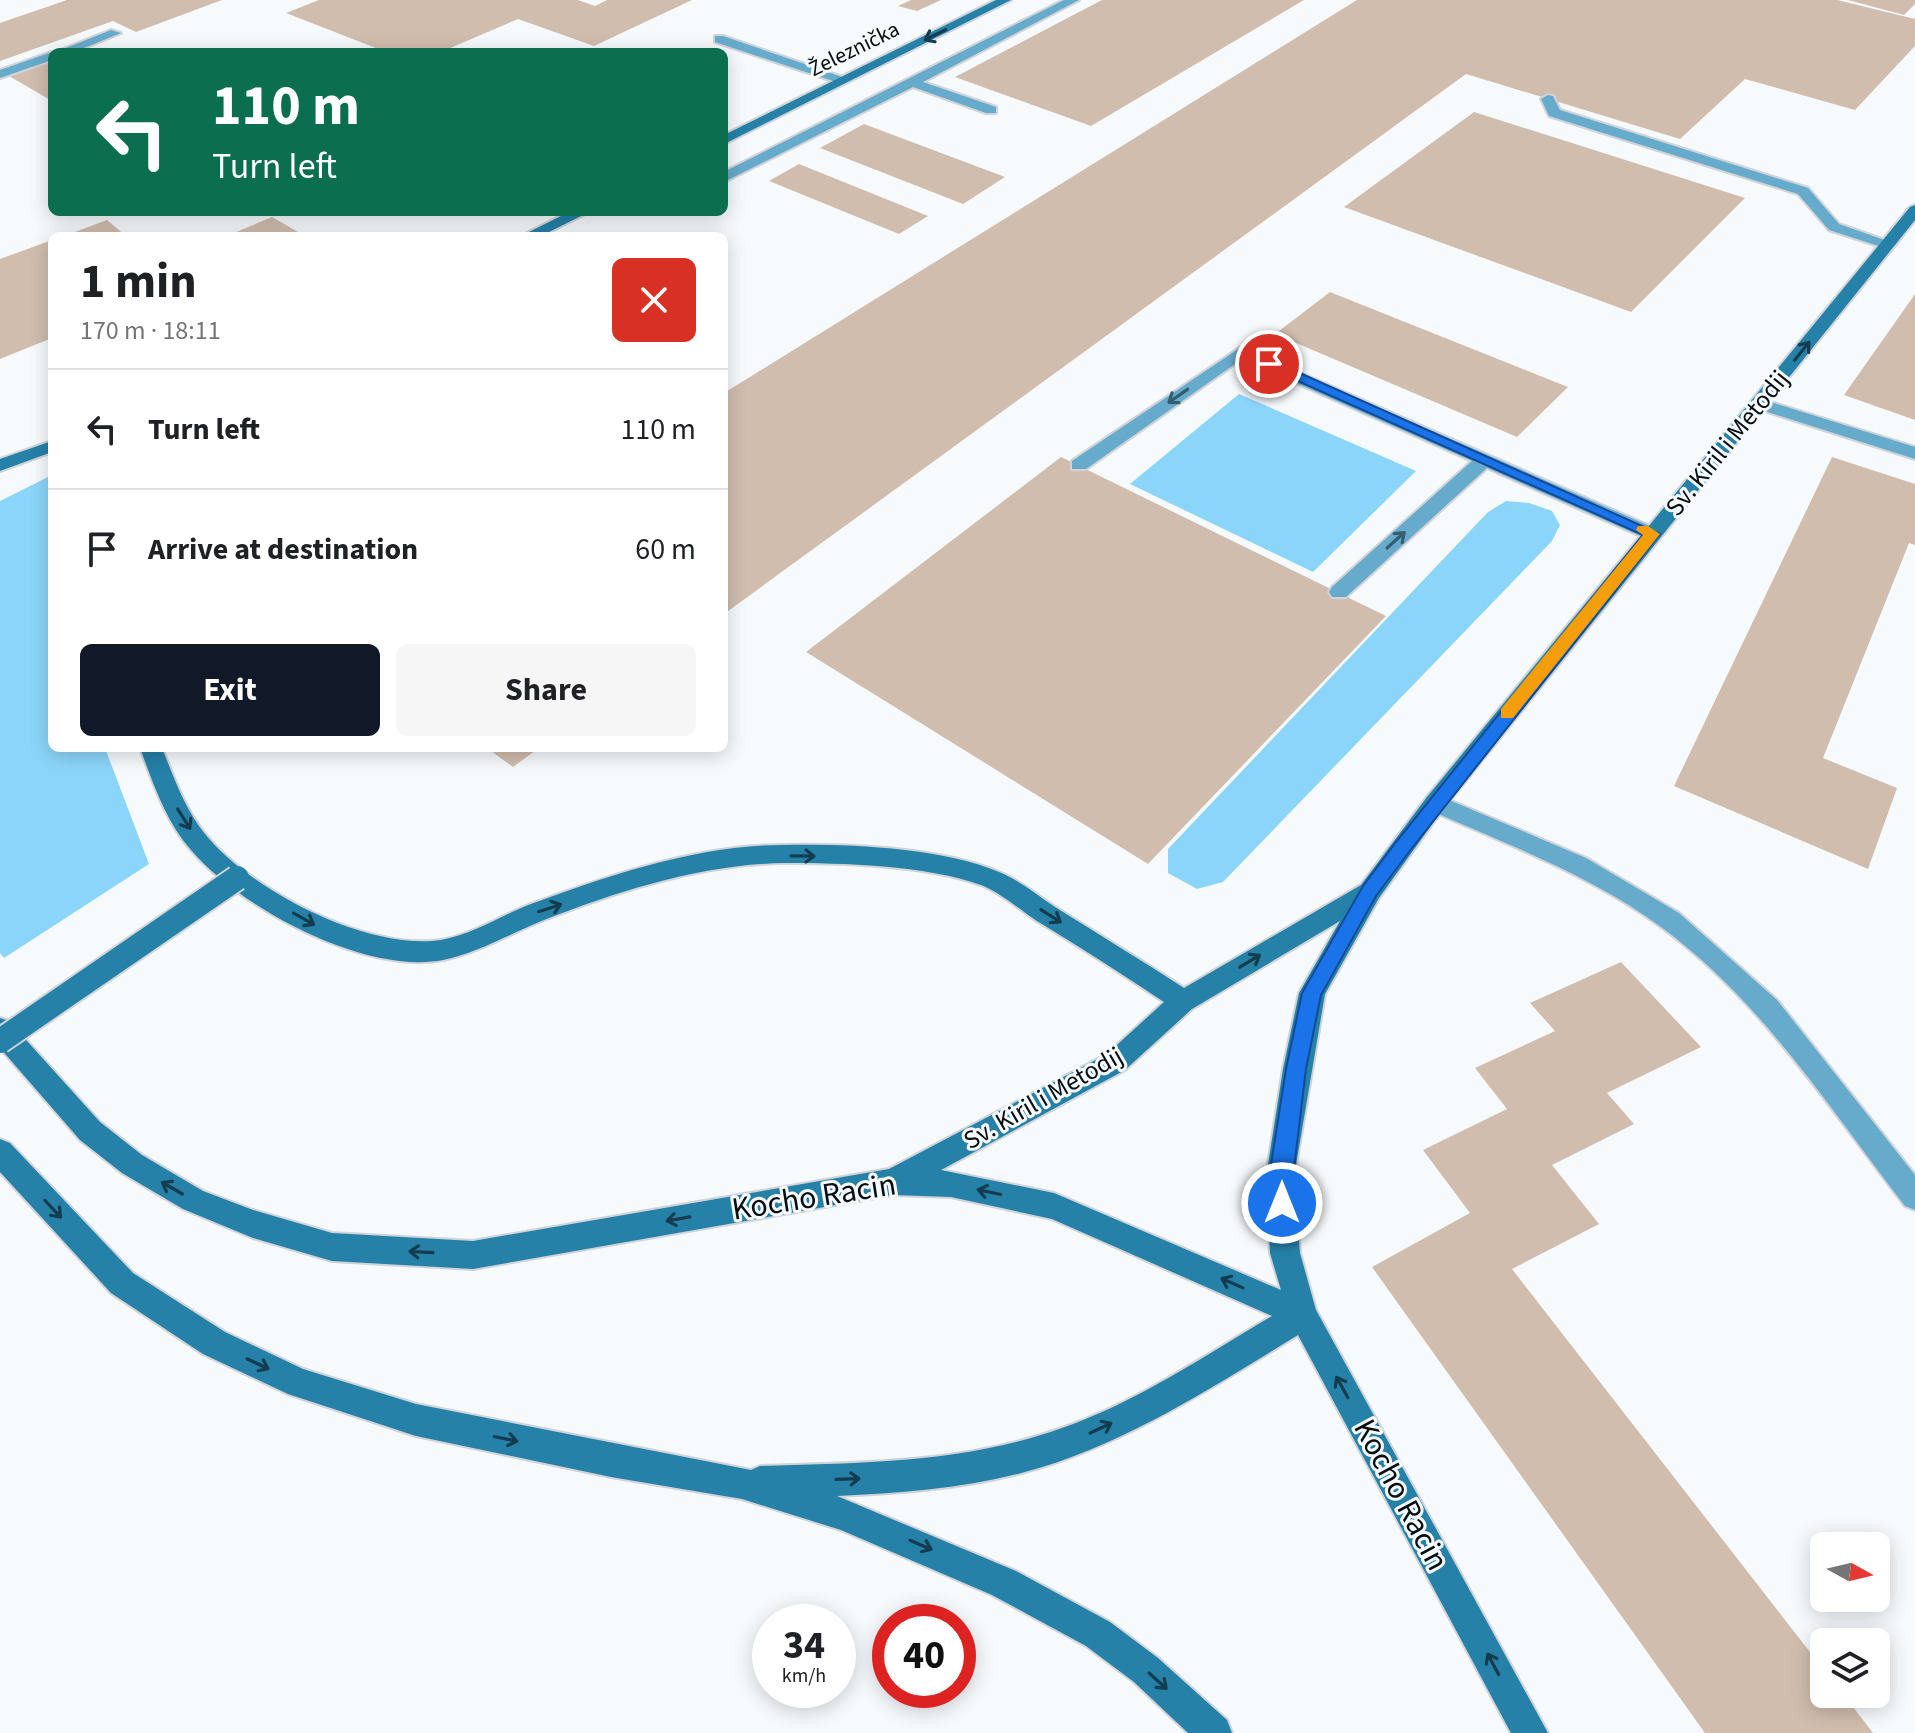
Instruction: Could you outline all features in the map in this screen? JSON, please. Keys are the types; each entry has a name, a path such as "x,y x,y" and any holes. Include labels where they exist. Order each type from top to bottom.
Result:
{"street":[{"name":"Železnička","path":"728,138 1005,0"},
{"path":"728,176 1073,0"},
{"path":"73,48 115,33"},
{"path":"719,39 844,80"},
{"path":"0,74 48,57"},
{"path":"914,83 991,110"},
{"path":"1548,99 1554,113 1803,191 1834,227 1888,244"},
{"name":"Sv. Kiril i Metodij","path":"1303,1315 1285,1253 1280,1177 1296,1069 1312,993 1370,891 1435,803 1915,210"},
{"path":"538,232 572,216"},
{"path":"1079,465 1241,352 1652,534"},
{"path":"1761,404 1915,453"},
{"path":"4,465 48,448"},
{"path":"1339,592 1485,460"},
{"path":"153,752 173,801 199,844 237,878 311,924 381,947 412,952 441,950 541,911 639,879 762,855 912,864 988,878 1183,1001 1370,891"},
{"path":"1435,803 1578,865 1670,920 1768,1008 1915,1197"},
{"path":"0,1041 237,878"},
{"name":"Sv. Kiril i Metodij","path":"893,1182 1116,1062 1183,1001"},
{"name":"Kocho Racin","path":"0,1029 90,1131 132,1164 193,1200 253,1224 332,1247 473,1255 893,1182 951,1184 1054,1206 1303,1315 1530,1733"},
{"path":"0,1152 122,1283 214,1343 299,1383 416,1420 611,1461 742,1483 842,1514 1004,1583 1098,1634 1146,1670 1214,1733"},
{"path":"742,1483 874,1478 971,1468 1026,1456 1134,1413 1303,1315"}],"shaded area":[{"path":"1239,394 1416,471 1313,572 1130,484"},
{"path":"48,477 48,752 107,752 149,864 4,958 0,953 0,501"},
{"path":"1506,501 1529,503 1552,511 1560,525 1552,541 1223,882 1197,889 1168,873 1168,849 1488,512"}],"building":[{"path":"67,0 222,0 136,32 113,21 0,61 0,23"},
{"path":"319,0 578,0 595,6 607,0 692,0 594,46 518,19 450,48 376,48 286,13"},
{"path":"911,0 941,0 917,11 898,6"},
{"path":"1102,0 1304,0 1091,126 955,77"},
{"path":"1357,0 1837,0 1915,19 1915,46 1855,110 1745,79 1680,139 1466,74 728,611 728,391"},
{"path":"1848,0 1915,0 1915,4 1904,15"},
{"path":"48,62 48,99 9,76"},
{"path":"1474,112 1745,198 1631,312 1344,207"},
{"path":"864,124 1005,177 963,204 820,148"},
{"path":"799,164 928,216 899,234 769,181"},
{"path":"272,217 298,232 236,232"},
{"path":"107,220 121,232 75,232"},
{"path":"48,241 48,340 0,359 0,259"},
{"path":"1330,292 1568,387 1517,437 1275,334"},
{"path":"1915,294 1915,420 1844,395"},
{"path":"1061,457 1386,616 1148,864 806,652"},
{"path":"1832,457 1915,484 1915,545 1909,543 1823,758 1897,788 1868,869 1674,786"},
{"path":"492,752 534,752 513,767"},
{"path":"1621,962 1701,1047 1607,1093 1634,1124 1552,1165 1599,1224 1512,1269 1810,1652 1810,1708 1854,1708 1873,1733 1705,1733 1372,1267 1470,1213 1423,1150 1507,1109 1475,1068 1555,1031 1530,1003"}],"slow traffic":[{"path":"1507,714 1652,534 1643,530"}],"route":[{"path":"1269,364 1652,534 1402,847 1370,891 1312,993 1296,1069 1280,1177 1282,1203"}]}
